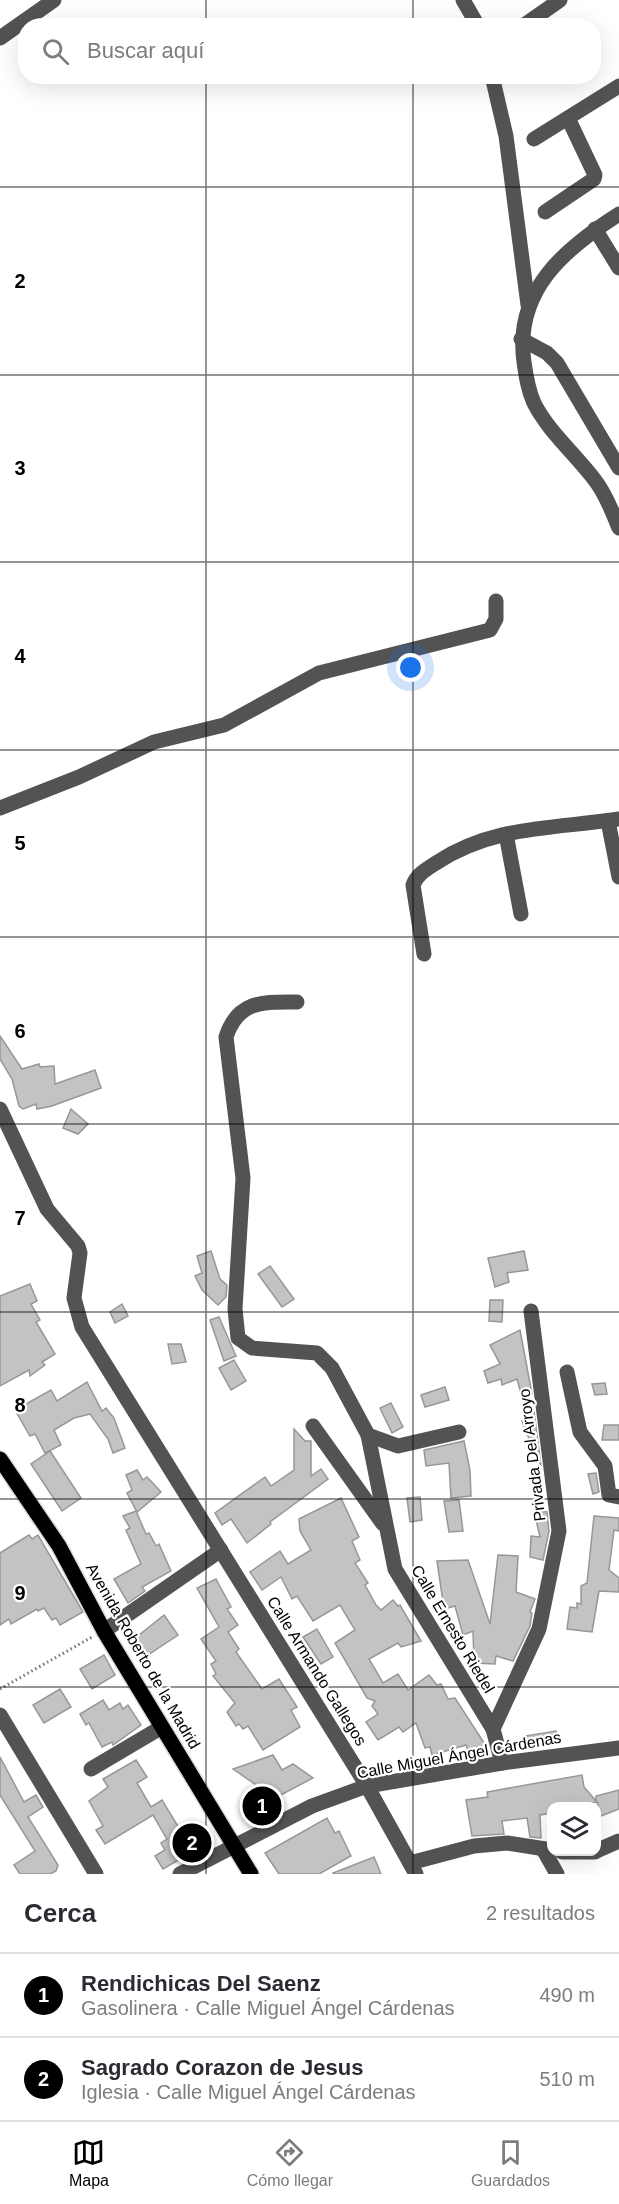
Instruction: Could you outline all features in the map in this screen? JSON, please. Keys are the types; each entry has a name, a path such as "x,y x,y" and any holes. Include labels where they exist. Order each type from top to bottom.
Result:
{"main road":[{"name":"Avenida Roberto de la Madrid","path":"0,1459 59,1546 104,1631 251,1874"}],"street":[{"path":"28,18 54,0"},
{"path":"463,0 473,18"},
{"path":"534,18 560,0"},
{"path":"0,38 18,25"},
{"path":"494,84 506,136 528,305 521,339 527,380 534,403 596,481 619,528"},
{"path":"534,139 619,86"},
{"path":"545,212 594,179 595,175 568,118"},
{"path":"528,305 554,265 595,229 619,214"},
{"path":"595,229 619,268"},
{"path":"521,339 547,353 557,363 619,468"},
{"path":"0,808 79,777 154,742 224,725 319,673 490,630 496,619 496,601"},
{"path":"424,954 412,885 416,878 455,850 535,827 614,820 619,877"},
{"path":"506,834 520,914"},
{"name":"Calle Ernesto Riedel","path":"297,1002 269,1002 243,1009 232,1020 226,1037 243,1178 235,1309 238,1338 252,1348 316,1353 332,1368 368,1435 396,1569 493,1729"},
{"name":"Calle Armando Gallegos","path":"0,1109 5,1128 47,1209 78,1246 80,1253 74,1298 82,1327 367,1786 413,1868"},
{"name":"Privada Del Arroyo","path":"493,1729 539,1629 559,1531 531,1311"},
{"path":"567,1372 580,1432 605,1466 609,1495 619,1497"},
{"path":"313,1426 387,1529"},
{"path":"368,1435 398,1446 459,1432"},
{"path":"104,1631 220,1550"},
{"path":"0,1714 96,1874"},
{"path":"91,1769 162,1727"},
{"path":"493,1729 502,1763"},
{"name":"Calle Miguel Ángel Cárdenas","path":"180,1874 233,1844 312,1806 367,1786 502,1763 619,1748"},
{"path":"601,1849 619,1841"},
{"path":"413,1868 474,1846 507,1842 547,1850"},
{"path":"550,1856 557,1874"}],"path":[{"path":"0,1689 104,1631"}],"building":[{"path":"0,1036 22,1069 39,1064 40,1067 54,1066 55,1084 95,1070 101,1088 52,1106 37,1109 36,1104 23,1109 19,1106 12,1079 0,1059"},
{"path":"71,1109 88,1124 78,1134 63,1128"},
{"path":"211,1251 220,1279 227,1285 226,1297 218,1305 202,1290 195,1276 202,1273 197,1256"},
{"path":"524,1251 528,1270 507,1273 509,1282 495,1287 488,1258"},
{"path":"270,1266 294,1299 282,1307 258,1274"},
{"path":"30,1284 37,1301 31,1304 40,1320 36,1322 55,1354 42,1362 45,1365 30,1376 29,1370 0,1386 0,1296"},
{"path":"490,1300 503,1300 502,1322 489,1321"},
{"path":"122,1304 128,1316 115,1323 110,1312"},
{"path":"219,1317 236,1356 224,1361 210,1320"},
{"path":"520,1330 532,1394 522,1397 517,1379 502,1385 501,1379 488,1383 484,1371 500,1364 490,1345"},
{"path":"168,1344 181,1344 186,1362 172,1364"},
{"path":"234,1360 246,1381 231,1390 219,1368"},
{"path":"87,1382 102,1411 106,1408 114,1418 125,1448 113,1453 108,1439 90,1414 74,1418 54,1430 61,1445 45,1453 35,1434 30,1436 15,1410 51,1390 57,1401"},
{"path":"605,1383 607,1394 595,1395 592,1384"},
{"path":"445,1387 449,1400 425,1407 421,1395"},
{"path":"391,1403 403,1427 392,1433 380,1408"},
{"path":"530,1412 534,1412 541,1466 535,1452 530,1450 530,1441 522,1421 530,1418"},
{"path":"604,1425 619,1425 619,1440 602,1440"},
{"path":"294,1429 305,1441 311,1441 311,1476 321,1469 328,1479 270,1522 271,1524 247,1543 231,1519 222,1525 215,1513 265,1477 271,1486 294,1470"},
{"path":"464,1441 470,1470 471,1496 451,1498 449,1463 426,1466 424,1450"},
{"path":"50,1451 81,1498 62,1511 31,1464"},
{"path":"137,1470 143,1480 147,1477 161,1492 137,1512 127,1493 132,1490 126,1475"},
{"path":"596,1473 599,1492 593,1494 588,1474"},
{"path":"420,1497 422,1520 410,1522 407,1498"},
{"path":"341,1498 359,1537 352,1541 360,1560 355,1563 368,1583 365,1585 376,1605 381,1610 393,1600 398,1606 400,1605 421,1641 401,1647 398,1643 369,1659 383,1683 398,1674 408,1690 429,1675 437,1685 441,1684 448,1699 455,1698 486,1746 469,1753 466,1745 432,1755 430,1747 425,1748 416,1723 403,1732 399,1727 378,1740 366,1722 378,1714 372,1706 375,1701 367,1698 335,1643 355,1630 340,1605 313,1621 297,1596 292,1599 281,1577 262,1590 250,1572 280,1551 288,1564 311,1550 300,1531 299,1519"},
{"path":"459,1500 463,1531 449,1532 444,1501"},
{"path":"136,1511 146,1534 149,1533 156,1546 159,1544 171,1571 142,1587 145,1591 128,1603 114,1579 141,1564 126,1530 130,1528 123,1516"},
{"path":"537,1511 547,1512 549,1531 543,1560 530,1557 531,1536 540,1537 535,1516"},
{"path":"594,1516 619,1518 619,1531 614,1530 609,1570 619,1578 619,1592 599,1591 592,1632 567,1629 570,1607 577,1608 577,1603 581,1604 581,1586 587,1583"},
{"path":"29,1535 32,1539 38,1535 83,1612 60,1625 56,1618 52,1620 44,1608 38,1611 37,1609 11,1624 9,1619 0,1625 0,1553"},
{"path":"498,1555 518,1556 516,1592 535,1599 530,1612 532,1613 530,1626 513,1661 496,1656 495,1664 474,1663 473,1631 463,1635 455,1606 444,1609 437,1561 468,1560 490,1624"},
{"path":"216,1579 231,1607 227,1609 238,1625 228,1632 239,1649 236,1652 262,1689 279,1679 297,1707 291,1710 300,1727 263,1750 248,1726 243,1729 239,1724 236,1726 227,1712 235,1703 213,1676 216,1674 211,1664 216,1661 201,1639 219,1627 197,1588"},
{"path":"164,1615 178,1635 145,1657 133,1640"},
{"path":"317,1629 333,1657 321,1664 303,1637"},
{"path":"104,1655 115,1675 92,1689 80,1669"},
{"path":"60,1689 71,1707 44,1723 33,1705"},
{"path":"103,1700 109,1710 120,1703 123,1709 128,1705 141,1725 113,1745 112,1742 102,1747 89,1723 86,1725 80,1714"},
{"path":"556,1731 558,1743 527,1748 525,1736"},
{"path":"273,1755 282,1770 293,1764 313,1778 275,1798 233,1769"},
{"path":"0,1757 24,1802 36,1795 43,1807 28,1817 58,1865 56,1871 50,1874 20,1874 14,1865 35,1851 0,1795"},
{"path":"136,1760 147,1777 137,1783 151,1807 162,1800 182,1833 190,1828 201,1847 163,1869 155,1856 165,1850 161,1843 167,1839 153,1815 105,1844 96,1830 103,1826 89,1801 108,1787 103,1779"},
{"path":"582,1775 584,1787 596,1801 596,1796 619,1790 619,1809 601,1816 601,1802 547,1802 547,1814 540,1815 541,1838 530,1837 527,1818 502,1821 504,1834 472,1836 466,1800 488,1797 487,1792"},
{"path":"327,1818 335,1833 339,1831 351,1856 319,1874 279,1874 265,1853"},
{"path":"374,1857 381,1874 333,1874 333,1873"}],"place":[{"name":"Rendichicas Del Saenz","path":"262,1806"},
{"name":"Sagrado Corazon de Jesus","path":"192,1843"}]}
